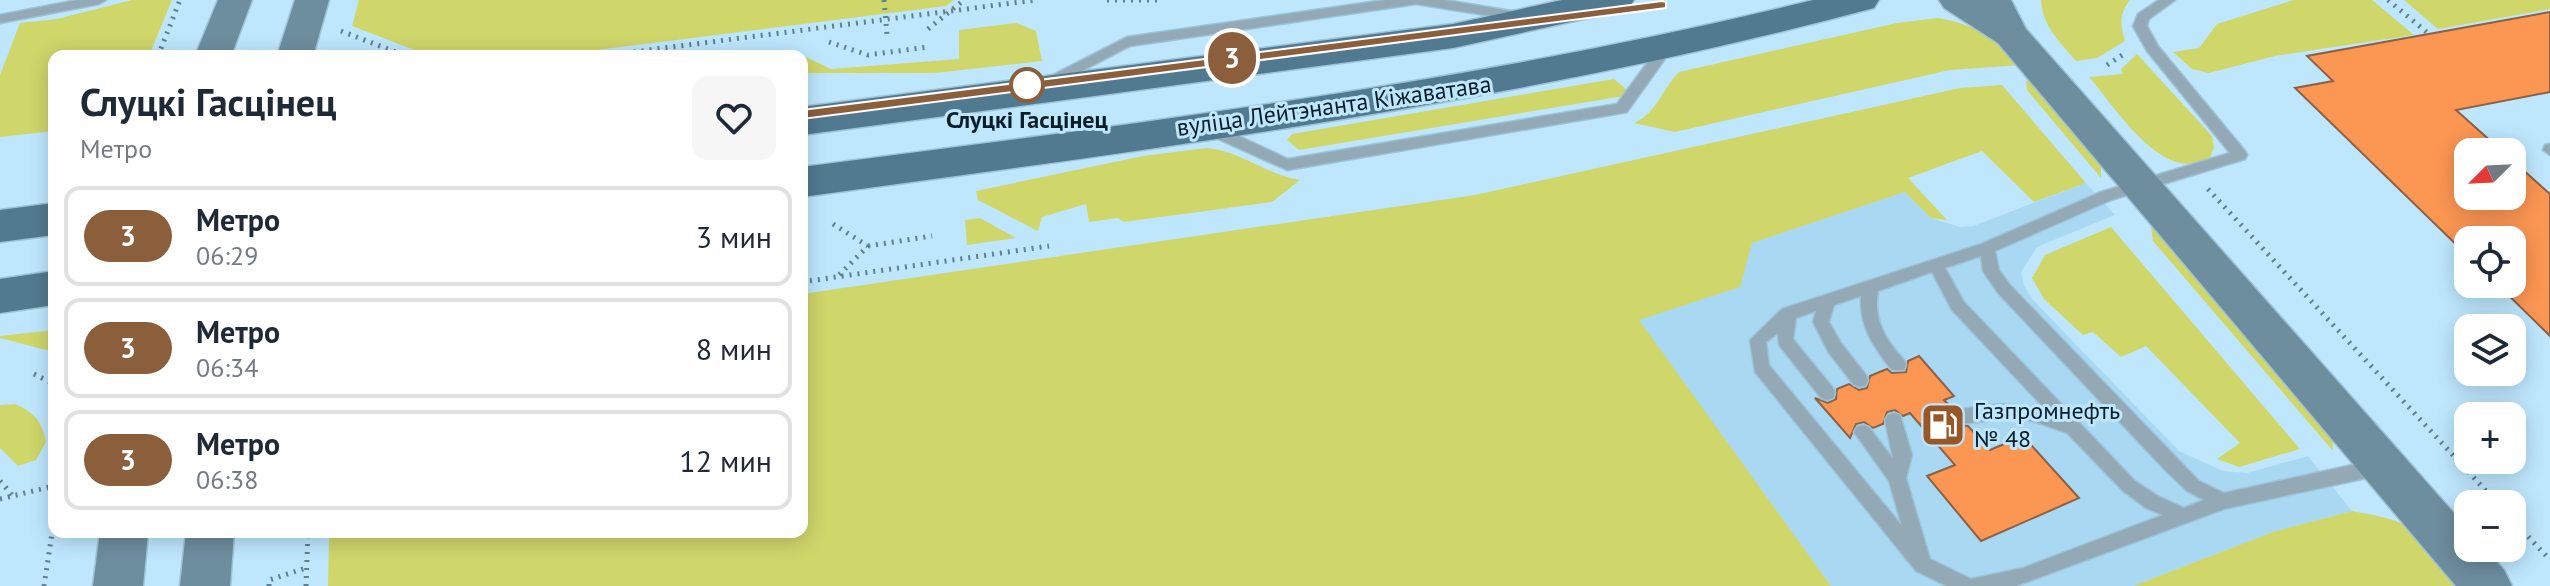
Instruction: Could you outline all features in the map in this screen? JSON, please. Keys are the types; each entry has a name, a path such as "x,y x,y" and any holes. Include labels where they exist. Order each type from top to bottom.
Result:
{"main road":[{"path":"808,120 1453,36 1616,0"},
{"name":"вуліца Лейтэнанта Кіжаватава","path":"808,181 1488,85 1861,0"},
{"path":"0,226 48,220"},
{"path":"0,296 48,289"}],"street":[{"path":"215,50 235,0"},
{"path":"297,50 312,0"},
{"path":"1956,0 2011,35"},
{"path":"1994,0 2011,35 2487,586"},
{"path":"118,586 123,538"},
{"path":"205,586 209,538"}],"lane":[{"path":"0,19 99,0"},
{"path":"1032,92 1127,42 1417,0 1533,18"},
{"path":"1966,586 1923,565 1761,367 1758,340 1788,314 1987,248 2106,196 2240,155 2152,48 2140,26 2143,17 2168,0"},
{"path":"1201,125 1287,165 1622,108 1667,46"},
{"path":"1987,248 1991,271 2004,289 2172,466 2193,486 2223,501"},
{"path":"1936,266 1958,306 2129,486 2152,502 2179,514"},
{"path":"1870,288 1865,312 1884,349 1898,365"},
{"path":"1827,301 1821,322 1835,348 1860,380"},
{"path":"1788,314 1785,340 1827,393"},
{"path":"1960,417 1998,409 2029,410 2074,429"},
{"path":"1894,420 1903,455 1897,478"},
{"path":"1863,432 1897,478 1923,565"},
{"path":"1976,586 2023,576 2179,514 2223,501 2382,467"}],"path":[{"path":"160,50 180,0"},
{"path":"884,0 887,35"},
{"path":"928,29 964,0"},
{"path":"649,50 1036,0"},
{"path":"1107,0 1158,0"},
{"path":"2388,0 2429,34"},
{"path":"341,31 390,50"},
{"path":"829,42 868,55 928,47"},
{"path":"2107,65 2124,54"},
{"path":"2191,171 2485,490"},
{"path":"833,224 868,246"},
{"path":"837,277 868,246 932,236"},
{"path":"808,281 1049,246"},
{"path":"34,374 48,381"},
{"path":"0,481 15,498"},
{"path":"0,499 15,498 48,488"},
{"path":"2526,534 2550,560"},
{"path":"44,586 51,538"},
{"path":"306,586 308,538"},
{"path":"269,586 269,580 306,568"}],"shaded area":[{"path":"2086,183 2115,215 2037,247 2021,272 2024,286 2033,300 2179,451 2223,471 2247,473 2308,456 2352,511 2273,532 2133,586 1831,586 1638,320 1739,287 1751,243 1905,192 1931,218 1960,227 1973,226"}],"green space":[{"path":"132,0 172,0 151,50 48,50 48,132 0,137 0,75 20,23 57,19"},
{"path":"359,0 954,0 946,6 597,50 414,50 352,26"},
{"path":"2041,0 2130,0 2122,19 2125,41 2097,58 2076,61 2048,26"},
{"path":"2294,0 2372,0 2414,35 2275,56 2209,73 2192,69 2173,52 2199,48 2217,24"},
{"path":"2404,0 2550,0 2550,9 2438,29"},
{"path":"1938,18 1963,24 1984,34 2022,65 1950,70 1675,132 1634,123 1654,107 1679,72 1897,23"},
{"path":"1016,23 1036,31 1042,61 935,73 808,73 808,58 831,69 959,59 959,30"},
{"path":"2137,54 2212,136 2214,147 2210,158 2192,164 2175,162 2158,153 2127,124 2089,77 2123,74 2121,69"},
{"path":"1614,79 1626,89 1624,96 1299,150 1287,140 1292,134"},
{"path":"2038,80 2101,161 2101,178 2027,90 2026,81"},
{"path":"2002,85 2086,183 2034,202 1982,151 1908,178 1947,220 1931,218 1905,192 1752,243 1740,287 1639,320 1831,586 328,586 329,538 808,538 808,293 1475,195 1960,88"},
{"path":"1206,148 1230,153 1300,180 1272,202 1124,222 1118,218 1089,222 1086,204 1042,217 1038,231 978,200 976,191 1143,156"},
{"path":"980,218 1016,238 967,245 965,220"},
{"path":"2111,227 2300,449 2239,467 2217,459 2240,443 2146,346 2121,357 2093,332 2083,335 2044,299 2032,278 2045,255"},
{"path":"2151,227 2165,232 2332,429 2333,451 2153,241"},
{"path":"48,331 48,350 0,338"},
{"path":"15,404 36,418 46,442 36,460 18,466 0,448 0,405"},
{"path":"2352,511 2395,521 2422,534 2473,586 2133,586 2273,532"}],"building":[{"path":"2550,12 2550,92 2456,110 2487,138 2454,138 2454,210 2526,210 2526,173 2550,194 2550,336 2511,298 2526,298 2526,226 2454,226 2454,242 2295,88 2333,81 2307,56"},
{"path":"1919,356 1954,396 1944,400 1953,409 1948,415 1951,424 1968,426 1990,450 2023,436 2079,498 1981,541 1927,476 1955,465 1910,413 1903,416 1895,410 1887,412 1883,424 1873,428 1864,422 1856,424 1850,438 1815,398 1828,403 1836,399 1837,389 1849,384 1859,390 1867,388 1870,376 1887,369 1892,373 1906,372 1908,361"}],"metro line":[{"name":"3","path":"808,113 1662,5"}],"place":[{"name":"Слуцкі Гасцінец","path":"1027,85"},
{"name":"Газпромнефть № 48","path":"1943,425"}]}
